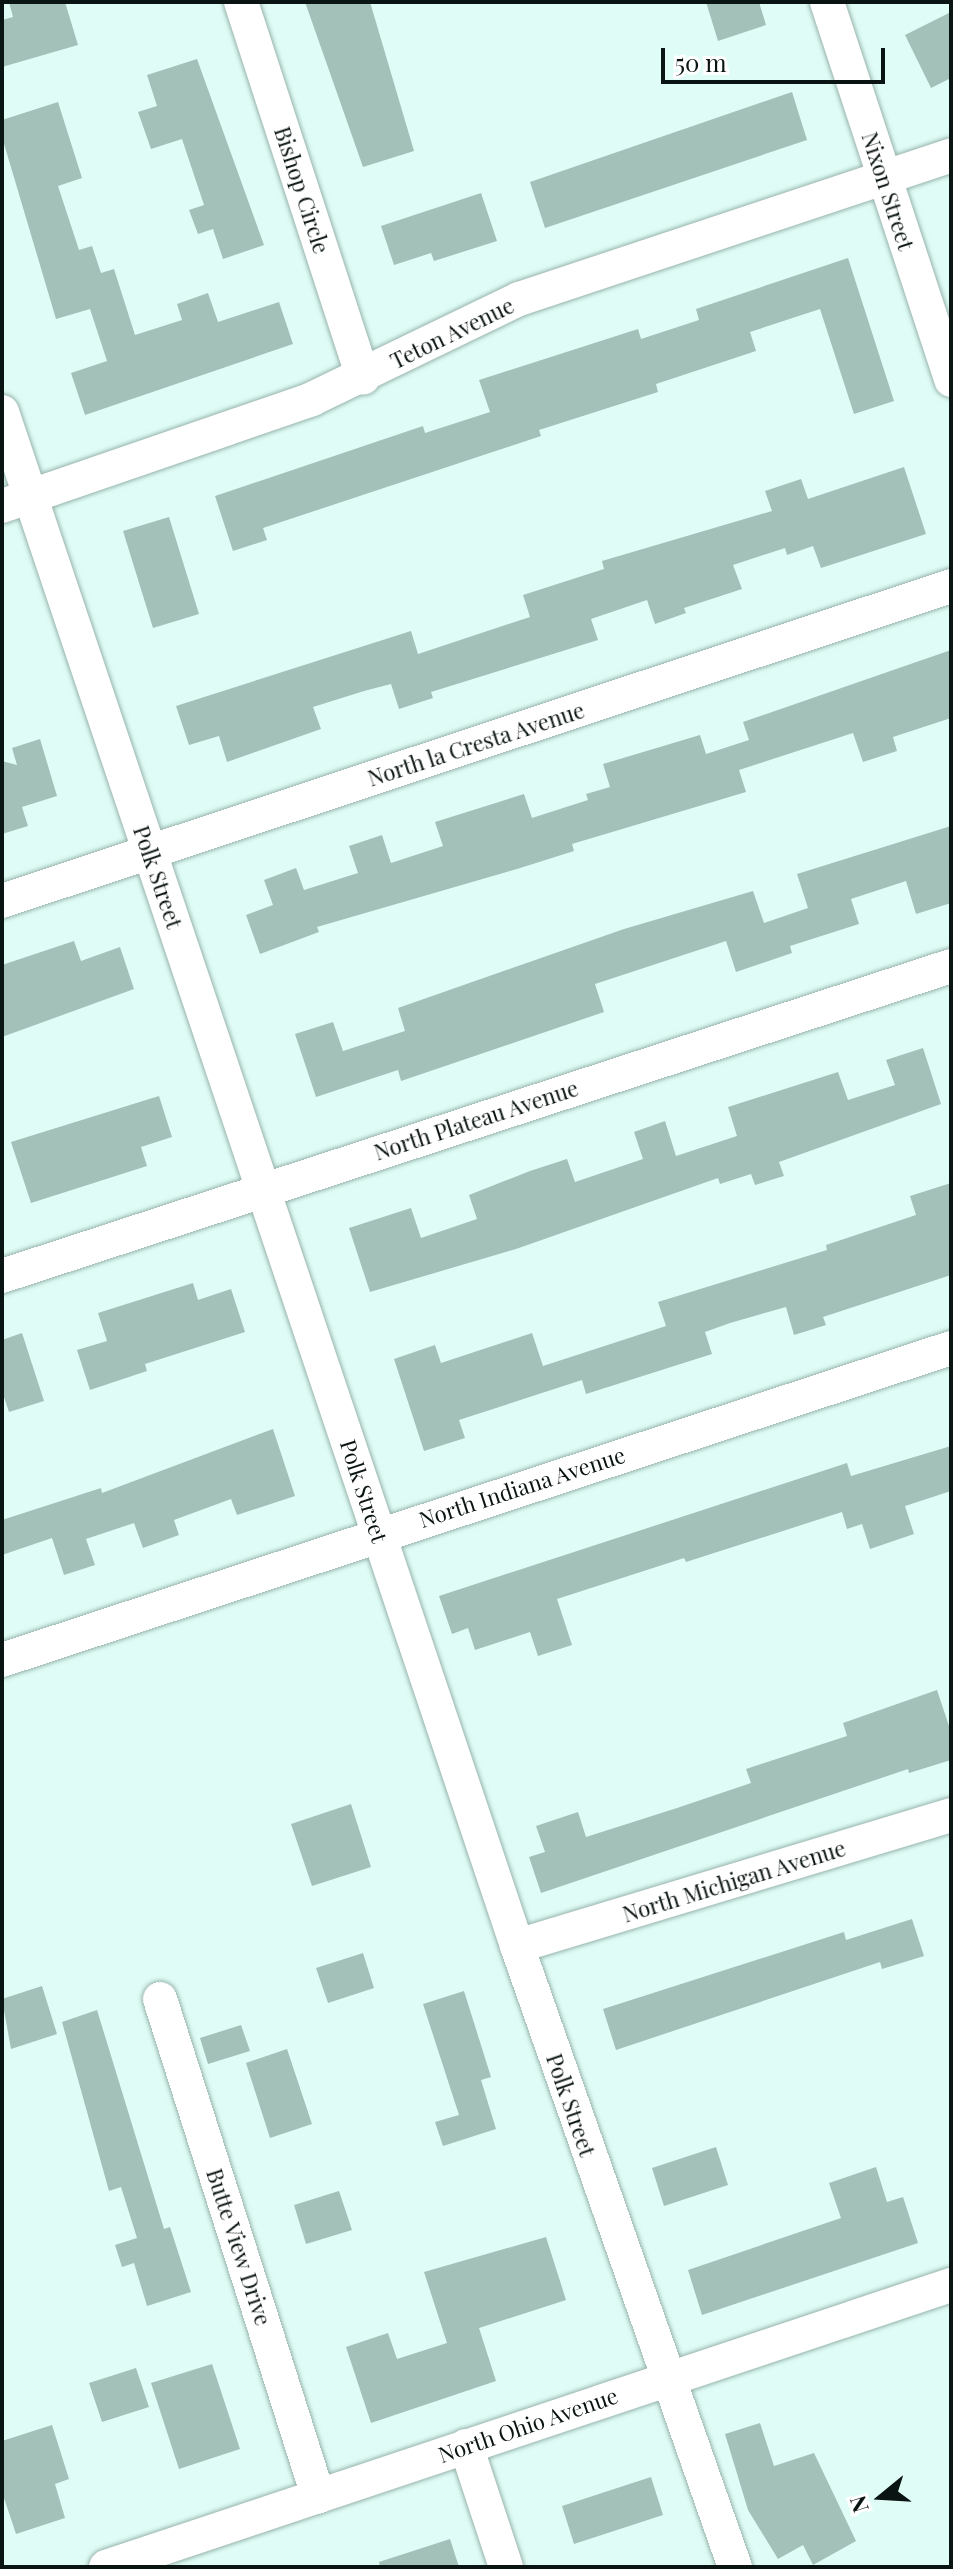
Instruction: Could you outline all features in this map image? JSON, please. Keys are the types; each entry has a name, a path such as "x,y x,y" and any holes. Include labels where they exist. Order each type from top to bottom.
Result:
{"street":[{"name":"Bishop Circle","path":"241,2 363,378"},
{"name":"Nixon Street","path":"827,2 951,380"},
{"name":"Teton Avenue","path":"16,502 363,378 452,328 519,299 951,155"},
{"name":"Polk Street","path":"2,412 16,502 150,852 665,2380 735,2567"},
{"name":"North la Cresta Avenue","path":"2,901 951,586"},
{"name":"North Plateau Avenue","path":"2,1276 951,966"},
{"name":"North Indiana Avenue","path":"2,1660 951,1348"},
{"name":"North Michigan Avenue","path":"517,1946 951,1815"},
{"name":"Butte View Drive","path":"160,1999 318,2496"},
{"name":"North Ohio Avenue","path":"106,2567 951,2285"},
{"path":"466,2446 506,2567"}],"building":[{"path":"9,2 65,2 78,45 2,67 2,20 13,17"},
{"path":"305,2 370,2 414,151 363,167"},
{"path":"706,2 759,2 766,25 718,41"},
{"path":"951,12 951,78 931,88 905,35"},
{"path":"197,59 264,245 223,259 213,229 198,234 189,210 204,205 182,139 151,149 138,112 157,106 147,75"},
{"path":"792,92 807,140 545,228 530,182"},
{"path":"58,102 82,178 58,186 79,250 92,246 101,273 114,269 135,335 182,320 177,304 208,293 218,322 279,302 293,344 85,415 71,373 107,361 90,309 56,319 2,137 2,120"},
{"path":"481,193 497,241 434,261 431,253 394,265 381,226"},
{"path":"848,258 894,401 854,414 820,309 750,332 756,351 656,384 658,392 539,430 541,436 263,528 267,540 233,551 215,496 423,426 425,433 490,412 479,380 638,329 641,339 699,320 696,309"},
{"path":"904,467 926,534 821,568 813,546 787,555 785,548 733,565 742,589 684,608 686,613 655,624 647,600 591,619 598,640 431,692 433,698 399,709 391,684 313,707 321,729 227,762 219,736 189,745 176,706 411,631 418,654 530,617 523,595 604,569 602,561 772,511 765,491 801,479 808,499"},
{"path":"169,517 199,614 153,628 123,531"},
{"path":"951,650 951,718 893,737 897,751 863,762 853,733 739,770 746,792 572,844 574,851 517,869 317,927 319,932 260,954 246,915 273,905 264,880 296,868 304,890 358,873 349,846 382,835 391,863 443,846 435,822 524,794 532,818 588,800 586,794 610,787 603,764 700,735 706,754 749,740 743,722"},
{"path":"40,739 57,796 22,807 28,826 2,834 2,761 17,765 12,748"},
{"path":"951,826 951,903 916,914 906,881 851,899 859,924 790,946 792,953 736,972 726,941 595,984 604,1012 401,1081 398,1070 316,1097 295,1034 333,1022 343,1051 405,1031 398,1008 624,929 753,891 764,923 808,908 797,874"},
{"path":"74,941 81,961 120,947 134,989 2,1037 2,965"},
{"path":"923,1048 941,1104 779,1162 784,1176 755,1185 751,1174 720,1184 718,1178 516,1249 370,1292 349,1228 411,1208 421,1238 477,1219 469,1195 530,1171 567,1159 575,1182 643,1159 634,1132 665,1121 676,1156 737,1136 728,1107 838,1072 848,1100 895,1085 886,1060"},
{"path":"159,1096 172,1137 141,1147 147,1166 31,1203 11,1142"},
{"path":"951,1183 951,1275 823,1317 826,1325 794,1335 786,1307 730,1323 705,1332 712,1354 586,1394 582,1380 459,1420 465,1438 424,1451 394,1359 435,1345 441,1363 532,1333 543,1366 666,1326 658,1302 827,1250 826,1245 916,1215 910,1196"},
{"path":"193,1283 198,1300 231,1289 245,1332 145,1364 147,1371 90,1390 77,1350 107,1341 98,1313"},
{"path":"22,1333 44,1401 9,1412 2,1391 2,1340"},
{"path":"273,1429 295,1496 237,1515 231,1499 174,1520 179,1535 143,1548 134,1523 86,1539 95,1565 64,1575 52,1538 2,1555 2,1520 101,1488 102,1493"},
{"path":"951,1446 951,1491 905,1506 914,1534 870,1549 862,1524 847,1529 842,1512 557,1599 572,1645 538,1656 530,1632 475,1650 468,1628 452,1634 439,1596 847,1463 851,1476"},
{"path":"937,1690 951,1732 951,1760 909,1773 908,1769 541,1893 529,1857 545,1852 536,1826 578,1812 586,1837 751,1783 746,1769 847,1736 843,1723"},
{"path":"351,1804 371,1867 312,1886 291,1824"},
{"path":"912,1919 924,1956 882,1969 880,1962 616,2050 603,2009 844,1932 846,1940"},
{"path":"363,1953 374,1988 328,2003 316,1968"},
{"path":"42,1986 57,2034 11,2049 2,1999"},
{"path":"464,1991 491,2077 481,2080 496,2129 443,2146 435,2122 459,2115 423,2004"},
{"path":"97,2010 164,2229 170,2227 191,2292 147,2306 134,2263 122,2267 115,2245 137,2238 121,2187 109,2191 62,2022"},
{"path":"241,2025 250,2051 208,2064 200,2038"},
{"path":"287,2049 312,2124 270,2138 246,2063"},
{"path":"716,2147 728,2185 664,2206 652,2168"},
{"path":"876,2167 887,2202 903,2197 918,2243 702,2315 688,2270 841,2218 829,2183"},
{"path":"339,2191 352,2230 306,2244 294,2205"},
{"path":"546,2237 566,2300 479,2328 496,2381 371,2423 346,2347 388,2333 397,2359 447,2343 424,2272"},
{"path":"212,2364 240,2449 179,2469 151,2383"},
{"path":"136,2368 149,2407 102,2422 89,2383"},
{"path":"760,2423 774,2466 814,2453 856,2541 813,2565 803,2545 778,2559 748,2510 725,2434"},
{"path":"52,2425 69,2479 55,2484 65,2518 16,2534 2,2492 2,2441"},
{"path":"651,2477 663,2515 574,2544 562,2506"},
{"path":"450,2539 459,2567 380,2567 379,2562"}]}
